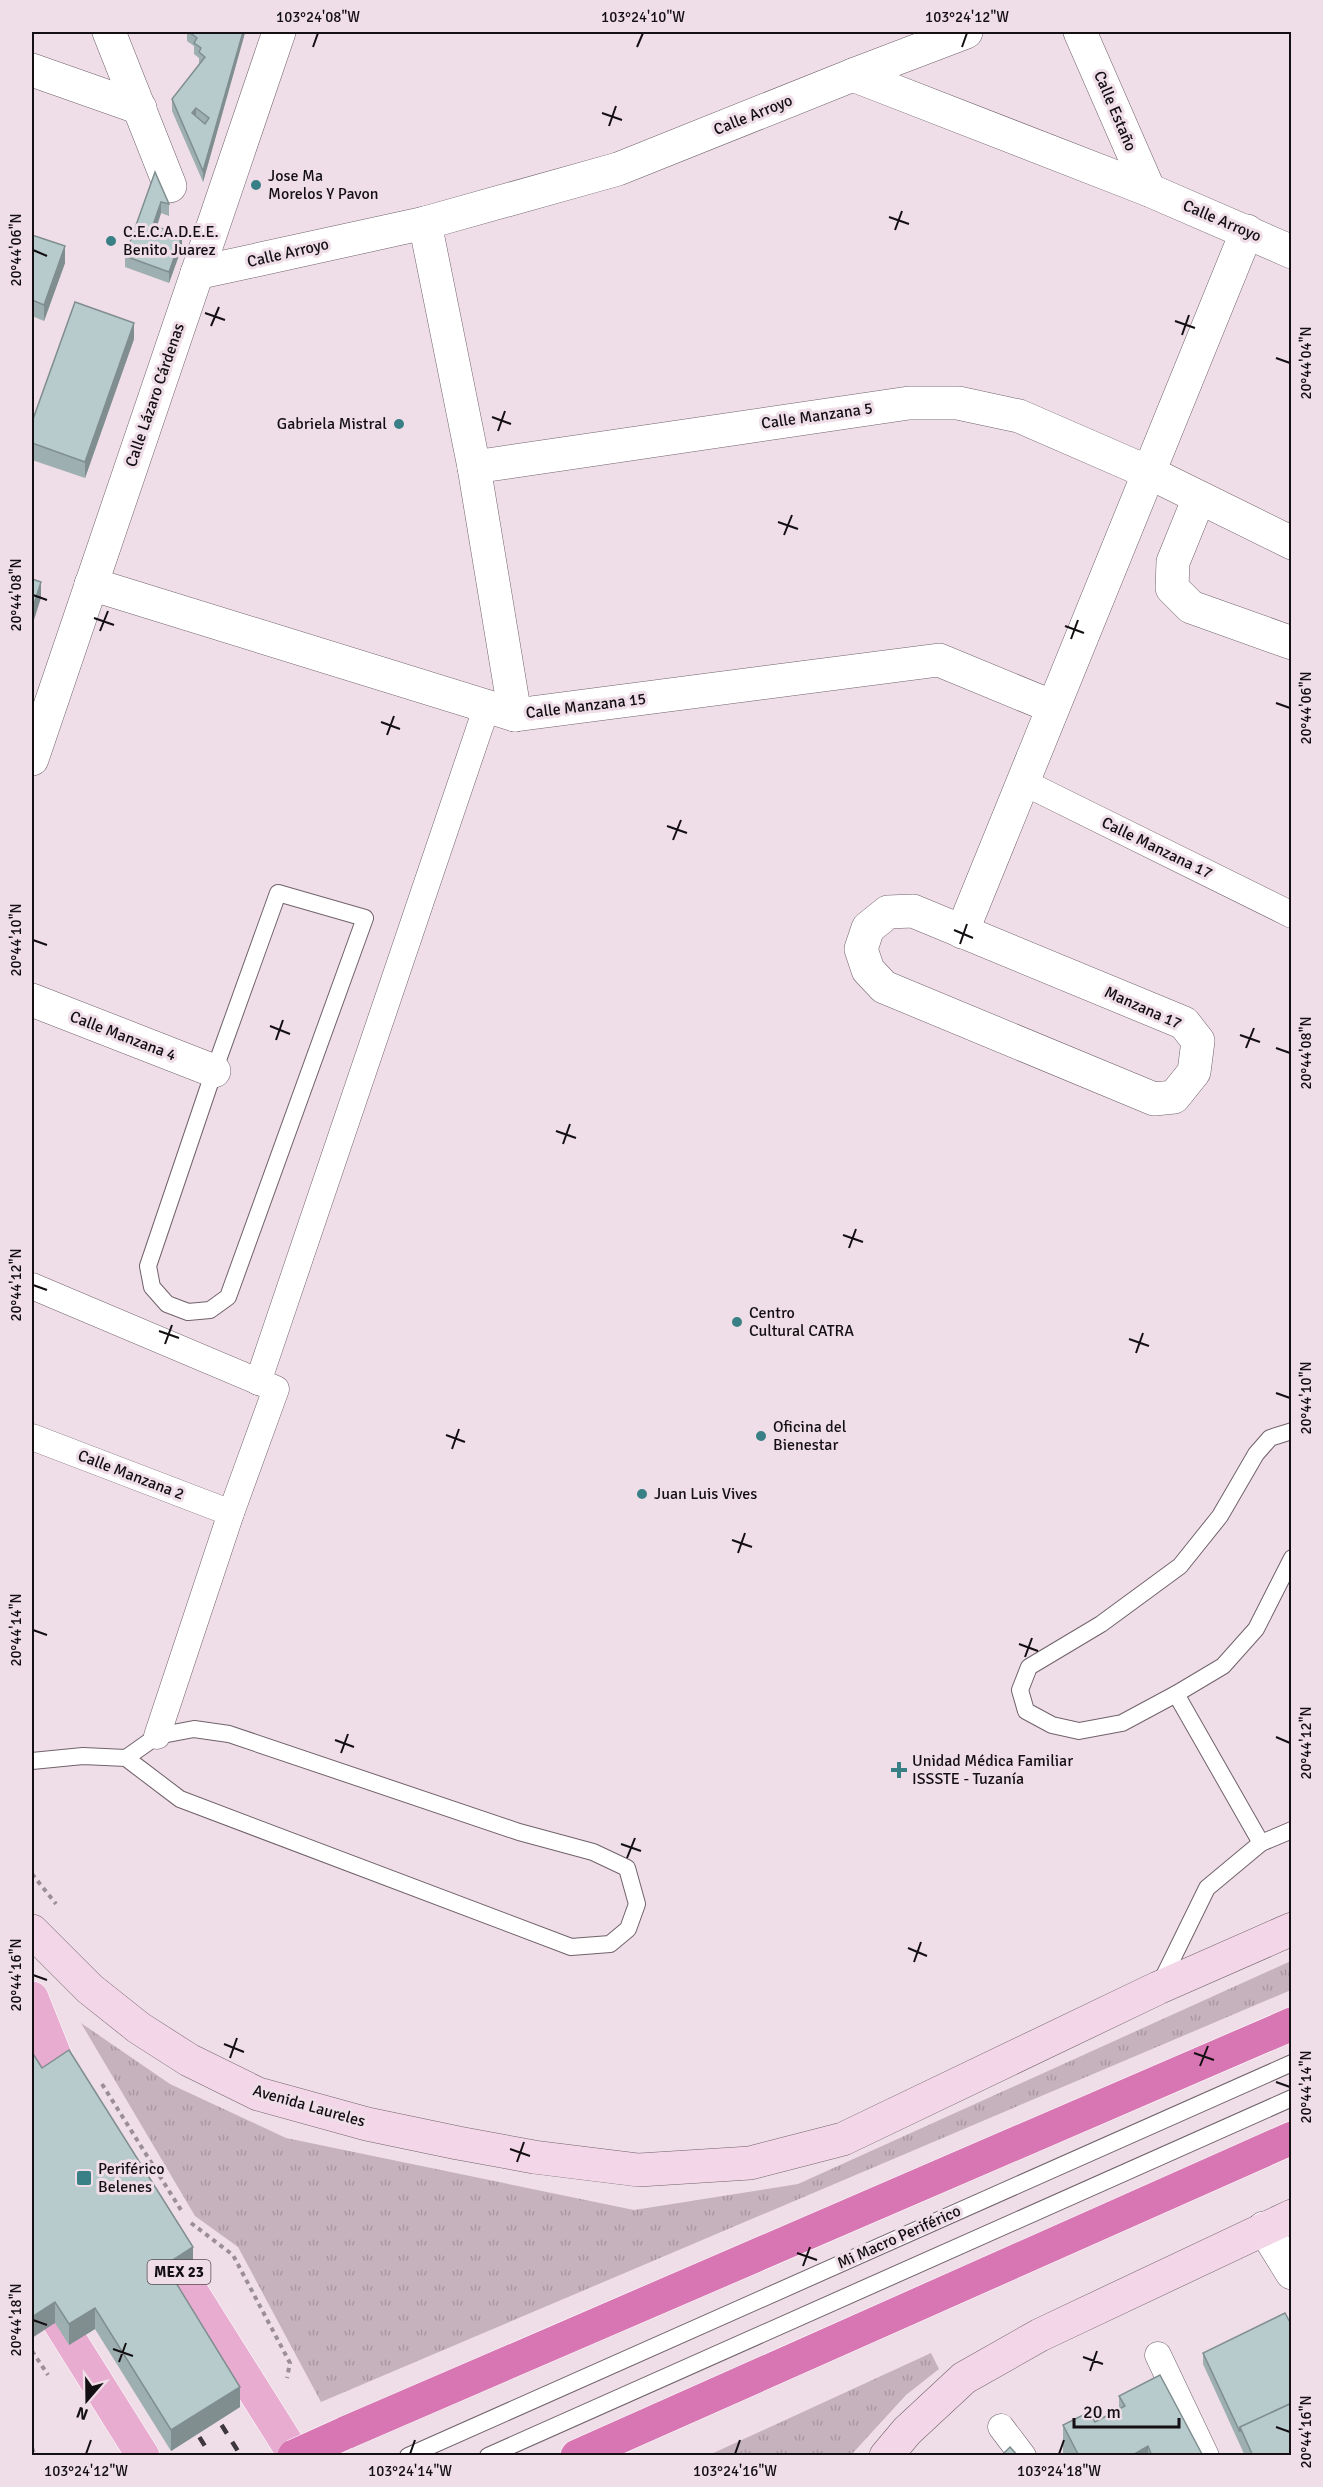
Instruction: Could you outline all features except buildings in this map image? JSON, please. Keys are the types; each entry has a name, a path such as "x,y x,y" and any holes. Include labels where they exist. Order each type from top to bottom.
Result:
{"highway":[{"path":"290,2447 345,2433 1292,2024"},
{"path":"577,2456 1292,2138"}],"main road":[{"name":"Avenida Laureles","path":"32,1931 90,1989 139,2028 189,2060 258,2094 366,2124 458,2143 534,2157 639,2170 750,2163 843,2139 1158,1988 1292,1929"},
{"path":"32,1998 82,2119 32,2046"},
{"name":"MEX 23","path":"142,2213 290,2447"},
{"path":"886,2456 907,2431 964,2378 1040,2335 1278,2222"},
{"path":"32,2279 143,2456"}],"street":[{"path":"109,32 170,186"},
{"name":"Calle Lázaro Cárdenas","path":"32,759 279,32"},
{"path":"853,75 966,32"},
{"name":"Calle Estaño","path":"1080,32 1149,190"},
{"path":"32,70 140,108"},
{"name":"Calle Arroyo","path":"197,273 425,222 618,169 853,75 1149,190 1292,252"},
{"path":"157,1736 231,1513 267,1385 501,711 474,467 425,222"},
{"path":"962,932 1248,231"},
{"name":"Calle Manzana 5","path":"474,467 909,403 958,403 1019,416 1149,473 1292,543"},
{"path":"1199,498 1173,562 1172,588 1191,607 1292,643"},
{"name":"Calle Manzana 15","path":"91,584 501,711 939,660 1053,707"},
{"name":"Calle Manzana 17","path":"1023,782 1292,915"},
{"name":"Manzana 17","path":"913,911 962,932 1184,1023 1198,1041 1194,1072 1174,1097 1154,1099 884,987 868,970 861,949 868,928 888,912 913,911"},
{"name":"Calle Manzana 4","path":"32,1000 214,1071"},
{"path":"32,1286 267,1385"},
{"name":"Calle Manzana 2","path":"32,1437 231,1513"},
{"path":"1278,2222 1292,2274"},
{"path":"1158,2355 1206,2456"},
{"path":"1001,2427 1023,2456"}],"lane":[{"path":"278,893 365,918 228,1297 210,1310 188,1312 167,1304 152,1287 148,1266 214,1071 278,893"},
{"path":"1292,1431 1270,1438 1256,1454 1220,1516 1180,1566 1101,1624 1029,1667 1020,1690 1026,1711 1052,1725 1079,1731 1122,1722 1176,1694 1223,1666 1256,1629 1292,1558"},
{"path":"1176,1694 1261,1843"},
{"path":"32,1761 84,1756 126,1758 180,1799 571,1947 610,1944 628,1929 637,1904 627,1868 593,1852 519,1832 229,1734 194,1730 157,1736 126,1758"},
{"path":"1158,1988 1208,1888 1261,1843 1292,1830"},
{"name":"Mi Macro Periférico","path":"408,2456 1292,2063"},
{"name":"Mi Macro Periférico","path":"488,2456 1292,2098"}],"path":[{"path":"32,1874 59,1908"},
{"path":"100,2081 187,2220 233,2255 290,2363 286,2380"},
{"path":"32,2448 35,2456"}],"green space":[{"path":"1291,1961 1291,1990 321,2402 238,2247 195,2216 81,2023 170,2084 286,2138 634,2210 798,2184"},
{"path":"931,2353 939,2369 906,2395 851,2455 709,2455"}],"railway":[{"path":"211,2408 241,2456"},
{"path":"189,2420 211,2456"}],"place":[{"name":"Jose Ma Morelos Y Pavon","path":"256,185"},
{"name":"C.E.C.A.D.E.E. Benito Juarez","path":"111,241"},
{"name":"Gabriela Mistral","path":"399,424"},
{"name":"Centro Cultural CATRA","path":"737,1322"},
{"name":"Oficina del Bienestar","path":"761,1436"},
{"name":"Juan Luis Vives","path":"642,1494"},
{"name":"Unidad Médica Familiar ISSSTE - Tuzanía","path":"899,1770"},
{"name":"Periférico Belenes","path":"84,2178"}]}
